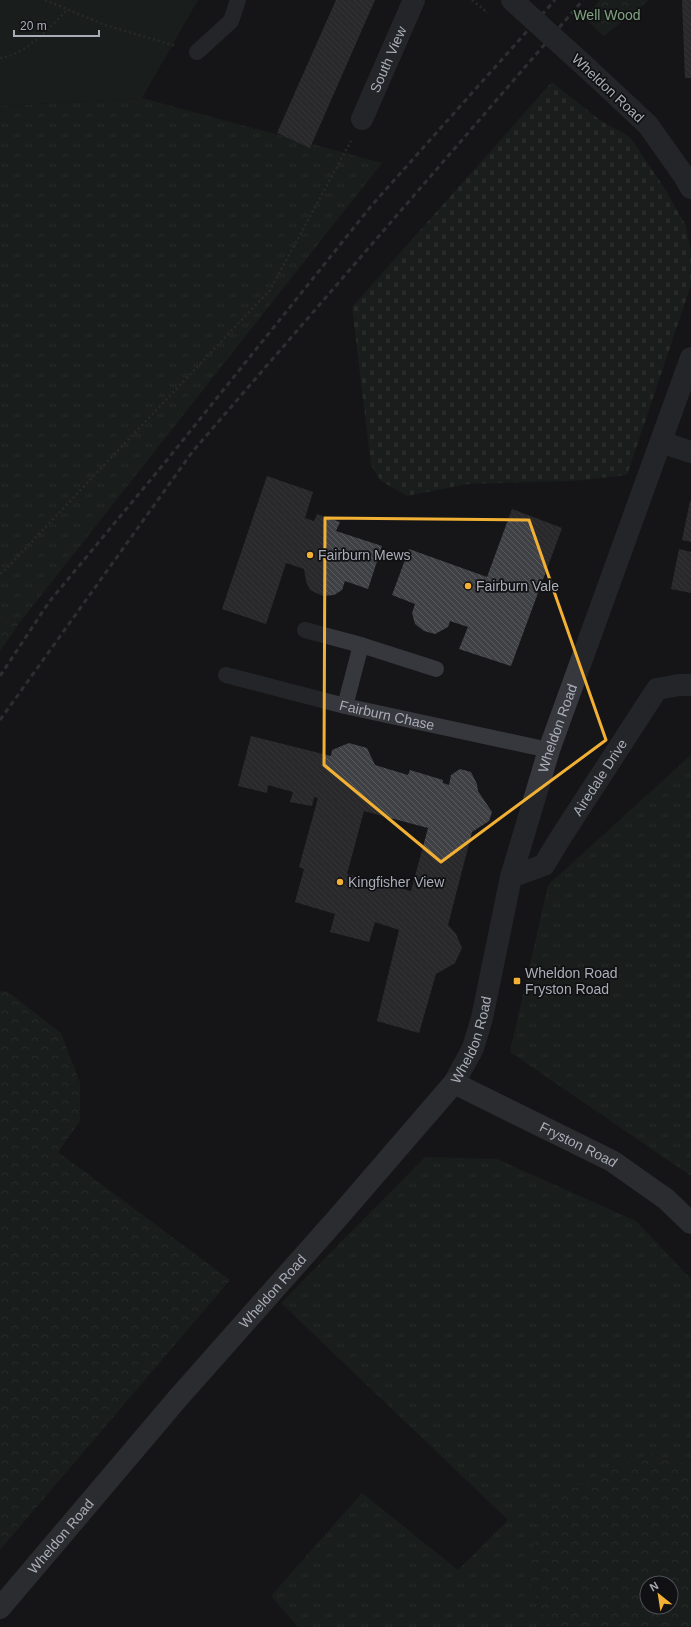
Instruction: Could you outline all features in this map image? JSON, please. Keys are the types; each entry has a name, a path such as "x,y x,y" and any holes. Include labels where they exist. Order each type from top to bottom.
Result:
{"street":[{"name":"South View","path":"362,119 414,0"},
{"name":"Wheldon Road","path":"512,0 648,125 691,188"},
{"name":"Wheldon Road","path":"0,1608 178,1398 341,1214 454,1083 473,1048 482,1018 511,877 549,750 662,442 691,358"},
{"path":"662,442 691,452"},
{"name":"Airedale Drive","path":"511,877 544,865 657,689 679,685 691,685"},
{"name":"Fryston Road","path":"454,1083 612,1161 666,1199 691,1223"}],"lane":[{"path":"197,52 231,21 238,0"},
{"path":"305,630 361,645 436,669"},
{"path":"345,706 361,645"},
{"name":"Fairburn Chase","path":"226,675 345,706 549,750"}],"path":[{"path":"45,0 105,25 197,52"},
{"path":"472,0 488,13"},
{"path":"0,58 17,53 40,36 68,10"},
{"path":"0,574 270,290 362,119"}],"highlighted area":[{"path":"325,518 529,520 606,740 441,862 324,765"}],"green space":[{"path":"0,0 198,0 142,98 0,106"},
{"name":"Well Wood","path":"600,0 649,0 604,36 584,18"},
{"path":"552,82 601,121 630,137 665,189 686,226 691,251 691,285 627,475 573,481 468,484 407,496 381,481 371,465 352,307"},
{"path":"142,98 382,163 20,622 0,616 0,106"},
{"path":"0,616 20,622 0,651"},
{"path":"691,755 691,1176 510,1052 548,885"},
{"path":"0,991 8,992 61,1033 80,1083 80,1121 58,1152 230,1280 0,1550"},
{"path":"425,1157 497,1159 636,1221 691,1279 691,1466 650,1453 528,1578 548,1627 298,1627 271,1596 362,1493 458,1570 508,1520 281,1303"},
{"path":"650,1453 691,1466 691,1627 548,1627 528,1578 541,1502"}],"building":[{"path":"336,0 375,0 310,148 277,133"},
{"path":"682,0 691,0 691,78 685,78"},
{"name":"Fairburn Mews","path":"267,476 313,492 305,518 314,521 317,514 340,522 336,531 382,546 368,589 345,581 342,590 334,595 323,596 310,590 306,581 304,569 286,563 266,624 222,609"},
{"path":"691,501 691,542 682,540"},
{"name":"Fairburn Vale","path":"512,509 562,528 511,666 459,649 468,627 450,621 448,627 435,634 424,631 415,624 412,613 415,604 392,595 409,549 487,577"},
{"path":"679,549 691,552 691,593 671,589"},
{"name":"Kingfisher View","path":"251,736 331,756 332,750 349,743 367,748 375,765 408,775 410,770 443,780 443,783 449,785 451,775 460,769 471,772 477,784 478,791 492,812 489,821 472,832 448,925 456,934 462,948 455,963 436,974 419,1033 377,1021 399,930 375,922 369,942 330,932 335,914 295,902 304,869 299,867 318,798 314,797 312,806 290,802 293,792 268,785 267,793 238,786","holes":["364,811 428,828 411,891 347,874"]}],"railway":[{"path":"0,676 49,602 167,460 372,205 555,0"},
{"path":"0,720 193,451 583,0"}],"place":[{"name":"Fairburn Mews","path":"310,555"},
{"name":"Fairburn Vale","path":"468,586"},
{"name":"Kingfisher View","path":"340,882"},
{"name":"Wheldon Road Fryston Road","path":"517,981"}]}
